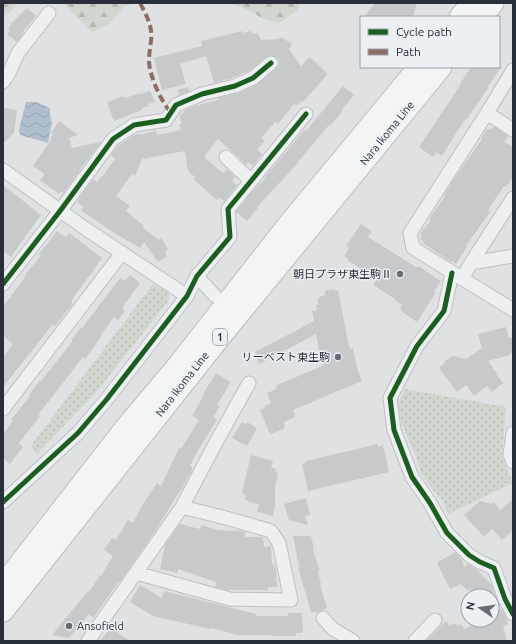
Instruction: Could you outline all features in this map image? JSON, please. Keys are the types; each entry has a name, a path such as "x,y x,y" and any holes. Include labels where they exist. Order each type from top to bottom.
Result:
{"main road":[{"path":"461,16 472,3"},
{"path":"483,16 493,3"},
{"name":"Nara Ikoma Line","path":"3,585 127,426 176,368 288,225 418,68"},
{"name":"Nara Ikoma Line","path":"3,611 220,337 440,68"}],"street":[{"path":"3,82 18,53 49,13"},
{"path":"3,284 8,269 60,211 113,139 134,125 166,120 176,105 202,94 235,86 253,78 271,63"},
{"path":"513,70 487,114 410,233 413,248 513,310"},
{"path":"3,502 78,433 107,399 187,296 197,276 230,238 228,210 306,114"},
{"path":"487,114 513,130"},
{"path":"226,157 251,181"},
{"path":"3,170 60,211 187,296"},
{"path":"513,198 471,263 457,276 444,311 417,346 390,398 394,430 412,477 430,503 447,533 469,555 494,568 505,599 513,614"},
{"path":"3,408 122,253"},
{"path":"471,263 513,256"},
{"path":"197,276 215,296"},
{"path":"88,641 182,507 249,383"},
{"path":"513,433 510,455 513,462"},
{"path":"136,573 230,599 291,600 279,543 271,531 182,507"},
{"path":"323,618 333,628 353,641"},
{"path":"415,641 435,620"}],"green space":[{"path":"3,3 19,3 3,18"},
{"path":"63,3 134,3 125,7 106,26 92,32"},
{"path":"230,3 300,3 298,10 279,23 264,19 246,9"},
{"path":"153,284 169,293 169,300 93,396 37,454 31,446"},
{"path":"405,389 506,407 502,457 513,483 448,514 443,501 421,473 417,459 401,422 398,404"}],"water":[{"path":"26,102 36,102 50,108 52,123 48,143 20,135 19,130"}],"building":[{"path":"375,3 417,3 412,16 365,16"},
{"path":"27,8 36,16 23,31 24,32 17,42 7,34 10,30 8,29 10,25"},
{"path":"242,31 243,33 251,31 252,34 258,33 261,40 278,39 281,37 292,44 289,49 301,66 310,57 328,74 303,102 301,101 297,106 294,104 278,124 275,122 261,138 265,141 257,150 262,154 253,166 248,162 246,165 218,139 204,157 223,173 227,169 235,177 232,181 237,185 224,201 219,198 217,200 193,179 195,177 188,171 185,151 142,159 135,176 132,174 116,196 130,206 126,211 144,226 143,228 159,240 161,238 168,249 165,252 167,256 158,262 144,242 140,248 111,231 81,210 84,207 77,202 93,179 97,182 115,159 111,155 119,145 134,135 156,131 157,135 181,130 179,124 182,124 179,115 184,113 183,111 194,106 218,100 218,98 238,93 256,85 276,69 279,65 279,61 274,56 269,55 249,71 214,83 206,56 180,64 186,84 162,90 154,58 202,46 201,41"},
{"path":"501,67 442,156 436,152 433,157 419,147 470,68"},
{"path":"343,86 354,95 341,111 343,111 257,207 258,208 247,221 236,212 249,195 266,178 265,177 304,130 306,131"},
{"path":"188,87 189,91 179,95 177,90"},
{"path":"150,91 155,102 148,104 149,106 142,108 142,110 114,121 107,102 124,96 125,98"},
{"path":"3,108 17,110 14,133 3,144"},
{"path":"59,121 78,135 69,138 72,148 101,142 64,192 63,193 61,191 59,194 40,180 45,174 33,166 51,140 50,139 53,134 51,133"},
{"path":"495,127 508,136 504,142 513,147 513,177 506,187 504,186 488,210 490,212 466,246 467,247 456,264 423,243 424,242 420,239 422,236 420,234 431,220 429,219 445,196 444,195 452,182 482,139 486,130"},
{"path":"3,185 41,215 11,257 3,251"},
{"name":"朝日プラザ東生駒Ⅱ","path":"361,224 372,231 368,237 441,281 434,291 436,292 417,322 401,311 402,310 400,308 402,305 395,299 373,285 377,279 347,260 348,259 344,256 349,248 346,246"},
{"path":"57,231 66,237 69,233 102,258 71,301 73,303 55,326 53,324 3,387 3,357 13,344 3,336 3,307 41,255 39,254"},
{"path":"130,275 140,283 122,308 125,311 118,320 114,317 85,359 83,357 38,415 40,416 19,443 23,447 10,464 3,458 3,434 13,421 11,420 30,396 29,395 40,380 41,381 72,342 72,339 81,327 82,328 120,278 125,281"},
{"name":"リーベスト東生駒","path":"335,289 335,291 338,290 349,347 350,349 353,348 357,368 362,381 293,410 295,417 284,422 285,428 271,434 260,410 271,403 267,393 277,389 275,386 322,366 316,334 259,364 255,352 314,321 312,311 317,310 316,305 319,305 317,299 325,295 325,291"},
{"path":"506,327 509,338 513,337 513,352 510,353 510,355 488,361 503,383 492,392 487,386 474,396 466,385 457,392 439,368 452,356 466,359 482,348 478,334"},
{"path":"216,373 231,382 217,405 220,406 213,417 217,420 197,452 190,466 193,468 182,489 154,533 93,618 89,614 69,638 52,635 88,591 89,592 100,575 101,576 113,556 104,550 112,538 116,540 128,520 133,523 141,507 157,483 161,486 179,448 181,449 199,420 192,416"},
{"path":"242,422 246,424 247,422 257,428 247,446 232,438"},
{"path":"378,444 378,447 383,445 389,472 308,491 302,464 306,463 306,461"},
{"path":"251,455 273,461 271,468 276,469 275,472 278,473 275,486 275,506 273,516 257,512 259,504 245,500 246,496 242,493"},
{"path":"306,498 310,515 305,516 308,525 289,520 284,504"},
{"path":"513,499 513,530 502,540 492,529 484,537 464,515 480,501 492,504 494,502 500,510"},
{"path":"180,524 200,529 202,525 217,530 241,531 245,532 245,537 263,537 264,547 271,546 272,564 276,567 277,587 268,587 268,590 227,590 215,587 216,582 178,569 177,573 160,569 165,545"},
{"path":"293,536 311,536 313,550 320,571 318,571 320,585 327,608 318,612 311,612 298,567 300,567 296,555"},
{"path":"455,552 462,559 464,567 468,564 475,568 492,585 493,588 465,588 461,584 450,589 437,563"},
{"path":"140,585 162,598 164,591 256,614 256,616 288,616 288,613 302,613 303,631 302,633 296,633 296,636 238,635 153,616 130,602"},
{"path":"501,609 507,619 508,624 503,626 507,641 426,641 446,621 450,626 451,624 452,625 455,623 458,626 460,624 460,628 500,628"},
{"path":"110,627 130,641 101,641"}],"marked path":[{"path":"141,3 151,31 149,54 151,75 160,96 171,113"}],"cycle path":[{"path":"3,284 60,211 113,139 134,125 166,120 176,105 202,94 235,86 253,78 271,63"},
{"path":"3,502 78,433 107,399 187,296 197,276 230,237 228,209 306,114"},
{"path":"452,273 444,311 417,346 390,398 394,430 412,477 430,503 447,533 469,555 494,568 505,599 513,614"}],"place":[{"name":"朝日プラザ東生駒Ⅱ","path":"400,274"},
{"name":"リーベスト東生駒","path":"338,357"},
{"name":"Ansofield","path":"69,626"}]}
